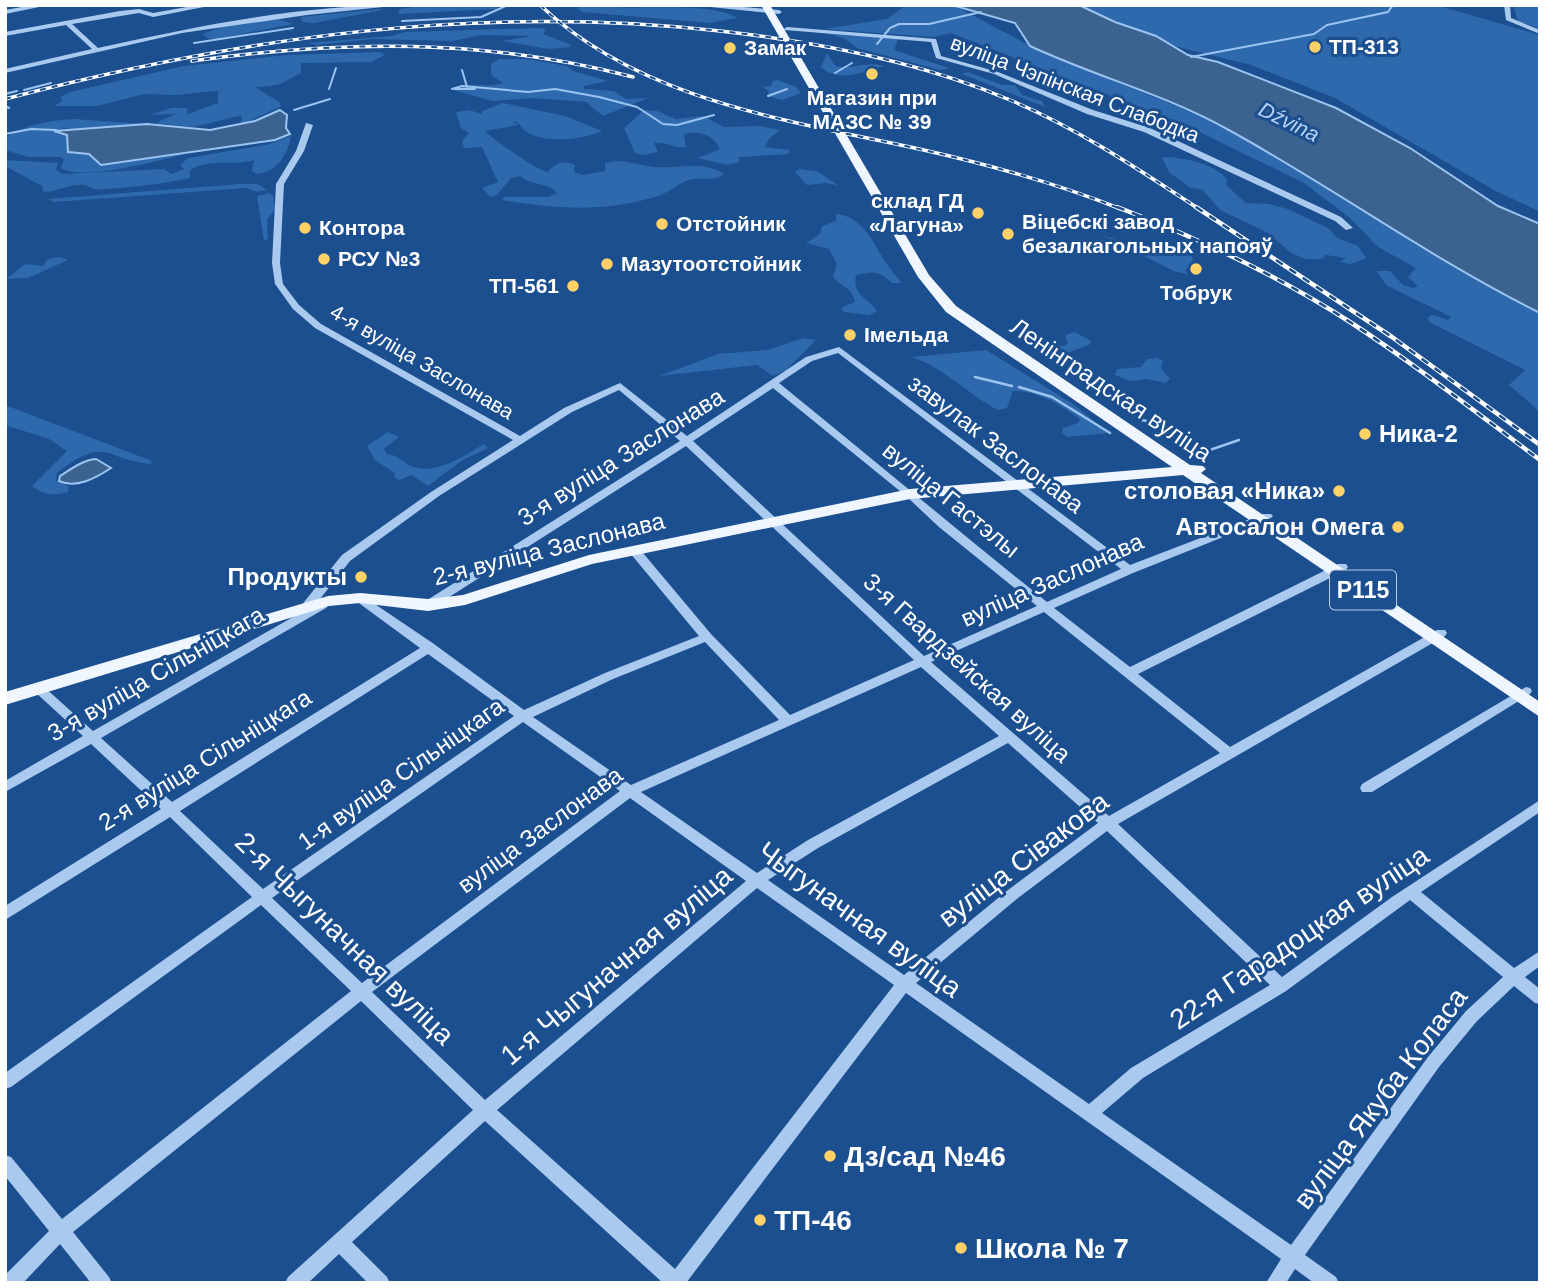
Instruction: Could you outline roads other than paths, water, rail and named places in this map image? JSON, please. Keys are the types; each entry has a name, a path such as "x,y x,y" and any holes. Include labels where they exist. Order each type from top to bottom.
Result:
{"main road":[{"name":"Ленінградская вуліца","path":"772,8 787,29 807,71"},
{"name":"Ленінградская вуліца","path":"772,8 924,277 955,308 1528,696 1540,711"},
{"name":"2-я вуліца Заслонава","path":"5,699 328,601 360,598 428,605 466,600 589,560 910,494 1192,470"}],"street":[{"path":"5,12 46,5"},
{"path":"5,34 131,11 158,15 211,5"},
{"path":"5,71 96,49 239,22 399,5"},
{"path":"694,5 772,8"},
{"path":"1507,5 1508,19 1540,32"},
{"path":"67,22 96,49"},
{"name":"вуліца Чэпінская Слабодка","path":"787,29 934,40 938,58 996,73 1090,112 1147,130 1338,219 1349,228"},
{"name":"4-я вуліца Заслонава","path":"309,125 300,151 280,184 275,255 279,284 296,307 325,331 519,439"},
{"name":"3-я вуліца Заслонава","path":"428,605 687,441 810,359 839,351"},
{"name":"завулак Заслонава","path":"839,351 1129,570"},
{"name":"вуліца Гастэлы","path":"774,384 910,494 943,525 1230,754"},
{"name":"4-я вуліца Заслонава","path":"308,605 346,558 519,439 568,410 620,386"},
{"name":"3-я Гвардзейская вуліца","path":"620,386 687,441 923,662 1108,823 1281,986"},
{"name":"вуліца Заслонава","path":"10,1283 61,1231 361,992 632,790 1129,570 1263,518"},
{"path":"634,550 707,637 787,720"},
{"path":"1130,672 1338,569"},
{"name":"Чыгуначная вуліца","path":"360,598 523,716 632,790 1330,1283"},
{"name":"3-я вуліца Сільніцкага","path":"5,787 328,601"},
{"name":"вуліца Сівакова","path":"676,1282 904,984 1013,894 1108,823 1437,635"},
{"name":"1-я вуліца Сільніцкага","path":"5,1082 261,898 523,716 609,676 707,637"},
{"name":"2-я вуліца Сільніцкага","path":"5,914 169,808 430,647"},
{"name":"2-я Чыгуначная вуліца","path":"39,689 169,808 485,1110 676,1282"},
{"path":"1367,788 1528,696"},
{"name":"1-я Чыгуначная вуліца","path":"294,1283 485,1110 758,879 813,844 1008,737"},
{"name":"22-я Гарадоцкая вуліца","path":"1089,1114 1137,1073 1281,986 1411,892 1540,805"},
{"path":"1411,892 1540,998"},
{"name":"вуліца Якуба Коласа","path":"1275,1283 1436,1058 1490,996 1513,975 1540,957"},
{"path":"5,1163 103,1283"},
{"path":"341,1243 381,1283"}],"water":[{"name":"Dźvina","path":"952,5 1079,5 1115,22 1156,36 1188,55 1218,62 1336,108 1410,148 1498,206 1540,224 1540,313 1460,270 1227,129 1179,105 1030,46 1015,23"},
{"path":"280,110 287,115 286,128 290,134 275,140 101,165 89,154 68,152 67,135 54,131 147,124 210,130 255,121"},
{"path":"96,459 111,468 79,483 59,481 60,476 73,468"}],"waterway":[{"path":"402,21 481,17 508,5"},
{"path":"1191,57 1314,34 1327,25 1388,12 1393,5"},
{"path":"877,44 890,28 899,24 929,24 981,12"},
{"path":"194,43 293,28"},
{"path":"835,73 852,63"},
{"path":"329,89 336,68"},
{"path":"462,70 467,86"},
{"path":"24,90 51,83"},
{"path":"452,89 467,86"},
{"path":"467,86 528,92 555,89 599,97 637,107 663,124 677,125 714,115"},
{"path":"455,89 475,89"},
{"path":"768,96 787,89"},
{"path":"5,94 17,91"},
{"path":"294,110 330,99"},
{"path":"5,106 9,108"},
{"path":"5,134 31,129 56,130"},
{"path":"975,377 1012,386"},
{"path":"1019,387 1052,397 1110,433"},
{"path":"1141,420 1159,423 1204,452 1239,440"}],"railway":[{"path":"540,5 562,23"},
{"path":"5,99 183,58 271,43 448,24 562,23"},
{"path":"562,23 720,31 794,41 867,55 940,74 1010,100 1083,136 1199,209"},
{"path":"562,23 581,38 625,65 723,104 1001,169 1074,191 1121,209"},
{"path":"192,61 304,49 414,46 522,55 633,77"},
{"path":"1117,207 1236,258 1322,305 1399,355 1540,460"},
{"path":"1196,207 1392,337 1540,445"}],"place":[{"name":"ТП-313","path":"1315,47"},
{"name":"Замак","path":"730,48"},
{"name":"Магазин при МАЗС № 39","path":"872,74"},
{"name":"склад ГД «Лагуна»","path":"978,213"},
{"name":"Отстойник","path":"662,224"},
{"name":"Контора","path":"305,228"},
{"name":"Віцебскі завод безалкагольных напояў","path":"1008,234"},
{"name":"РСУ №3","path":"324,259"},
{"name":"Мазутоотстойник","path":"607,264"},
{"name":"Тобрук","path":"1196,269"},
{"name":"ТП-561","path":"573,286"},
{"name":"Імельда","path":"850,335"},
{"name":"Ника-2","path":"1365,434"},
{"name":"столовая «Ника»","path":"1339,491"},
{"name":"Автосалон Омега","path":"1398,527"},
{"name":"Продукты","path":"361,577"},
{"name":"Дз/сад №46","path":"830,1156"},
{"name":"ТП-46","path":"760,1220"},
{"name":"Школа № 7","path":"961,1248"}]}
